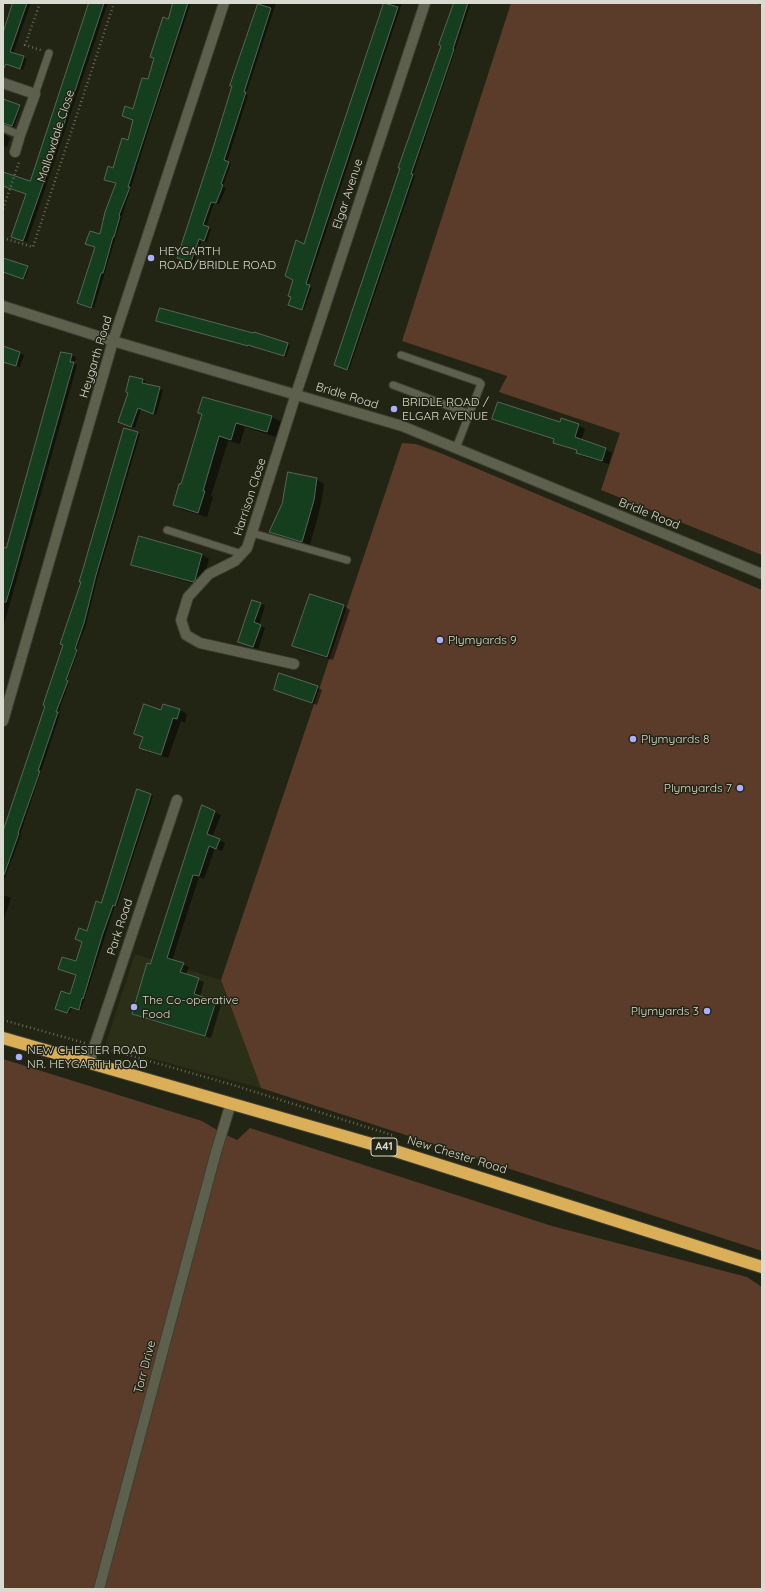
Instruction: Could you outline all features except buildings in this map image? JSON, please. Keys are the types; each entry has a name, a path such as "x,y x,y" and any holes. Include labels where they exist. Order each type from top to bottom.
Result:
{"highway":[{"name":"New Chester Road","path":"3,1038 389,1149 762,1267"}],"street":[{"name":"Heygarth Road","path":"4,716 113,341 224,3"},
{"name":"Elgar Avenue","path":"296,394 425,3"},
{"path":"3,83 35,94 15,152"},
{"name":"Bridle Road","path":"3,306 113,341 402,426 762,574"},
{"name":"Harrison Close","path":"294,664 200,643 186,635 181,620 188,596 208,574 235,561 248,548 296,394"},
{"name":"Park Road","path":"89,1062 177,800"},
{"name":"Torr Drive","path":"99,1589 216,1152 231,1103"}],"lane":[{"path":"35,94 49,53"},
{"path":"3,128 20,134"},
{"path":"401,355 480,382 470,414 456,448"},
{"path":"393,385 470,414"},
{"path":"167,530 242,554"},
{"path":"252,533 348,560"}],"path":[{"path":"40,3 25,45 49,53"},
{"name":"Mallowdale Close","path":"3,238 33,247 114,3"},
{"path":"3,209 22,154 15,152"}],"shaded area":[{"path":"511,3 754,3 762,5 762,555 601,490 620,433 499,392 507,376 402,341"},
{"path":"402,443 416,444 443,454 762,590 762,1251 261,1088 221,980"},
{"path":"135,954 221,980 261,1088 105,1046"},
{"path":"3,1059 202,1121 237,1140 250,1128 552,1226 747,1277 762,1287 762,1589 3,1589"}],"place":[{"name":"HEYGARTH ROAD/BRIDLE ROAD","path":"151,258"},
{"name":"BRIDLE ROAD / ELGAR AVENUE","path":"394,409"},
{"name":"Plymyards 9","path":"440,640"},
{"name":"Plymyards 8","path":"633,739"},
{"name":"Plymyards 7","path":"740,788"},
{"name":"The Co-operative Food","path":"134,1007"},
{"name":"Plymyards 3","path":"707,1011"},
{"name":"NEW CHESTER ROAD NR. HEYGARTH ROAD","path":"19,1057"}]}
